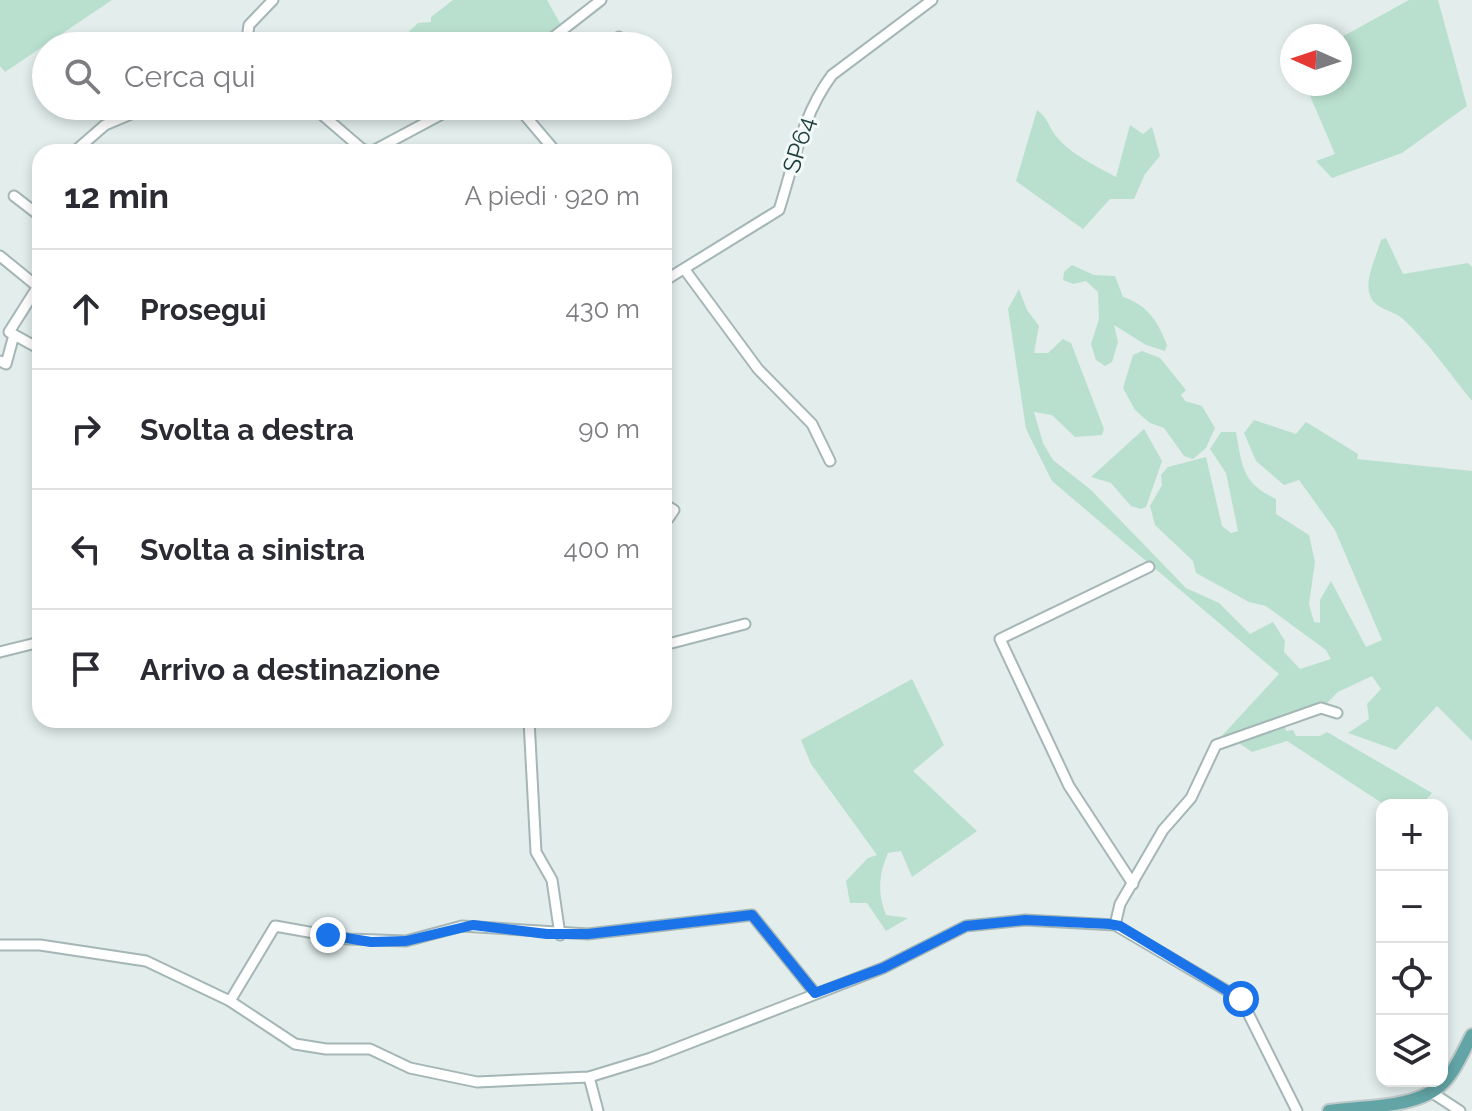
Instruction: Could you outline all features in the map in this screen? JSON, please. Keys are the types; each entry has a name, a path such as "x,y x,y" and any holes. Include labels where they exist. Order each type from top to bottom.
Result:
{"main road":[{"path":"1329,1111 1408,1100 1431,1092 1452,1072 1472,1035"}],"street":[{"path":"248,32 249,25 273,0"},
{"path":"560,32 601,0"},
{"name":"SP64","path":"672,277 779,210 808,112 822,88 846,64 932,0"},
{"path":"83,144 105,125 117,120"},
{"path":"328,120 356,144"},
{"path":"386,144 431,120"},
{"path":"529,120 549,144"},
{"path":"14,196 32,210"},
{"path":"0,256 32,280"},
{"path":"685,270 758,369 812,424 830,461"},
{"path":"32,296 9,332 32,345"},
{"path":"0,361 6,364 14,335"},
{"path":"1133,884 1069,786 1000,639 1149,567"},
{"path":"672,643 745,624"},
{"path":"0,652 32,644"},
{"path":"1115,925 1117,910 1163,830 1191,798 1216,745 1321,708 1337,713"},
{"path":"529,728 536,852 552,880 560,935"},
{"path":"230,1001 275,926 371,942 421,939 473,925 560,935 752,915 815,993"},
{"path":"0,945 40,945 146,961 230,1001 295,1044 326,1049 370,1049 435,1076 477,1082 589,1077 672,1050 883,968 966,926 1025,920 1115,925 1241,999 1297,1111"},
{"path":"589,1077 598,1111"},
{"path":"1431,1092 1460,1111"}],"green space":[{"path":"0,0 112,0 64,32 32,32 32,54 5,72 0,66"},
{"path":"453,0 547,0 562,27 556,32 409,32 418,23 431,22 431,17"},
{"path":"1409,0 1438,0 1467,106 1402,153 1332,178 1316,161 1335,154 1310,96 1352,96 1352,31"},
{"path":"1037,110 1068,148 1116,177 1130,125 1143,134 1152,127 1160,156 1145,174 1134,199 1110,199 1083,229 1016,181"},
{"path":"1386,238 1403,274 1468,263 1472,267 1472,401 1413,328 1372,300 1370,275 1381,240"},
{"path":"1072,265 1094,275 1115,276 1123,297 1146,310 1156,322 1167,345 1165,351 1146,345 1114,325 1118,342 1112,362 1105,366 1096,360 1091,344 1099,319 1098,292 1086,281 1073,284 1063,280 1064,272"},
{"path":"1019,289 1027,310 1039,326 1034,353 1048,353 1063,339 1071,343 1104,429 1102,435 1075,437 1052,415 1034,412 1043,443 1053,460 1091,490 1186,588 1219,603 1250,634 1273,622 1285,641 1284,652 1300,669 1331,659 1326,650 1266,606 1249,602 1196,573 1193,561 1155,525 1150,506 1162,485 1161,475 1168,467 1206,457 1222,526 1231,533 1238,531 1226,473 1210,449 1221,432 1236,432 1242,464 1250,480 1276,499 1276,514 1309,535 1315,562 1309,604 1314,622 1320,623 1320,600 1331,581 1366,647 1382,640 1335,530 1299,480 1284,485 1256,461 1244,433 1254,420 1296,434 1306,422 1358,454 1357,459 1472,471 1472,741 1437,706 1396,750 1348,733 1369,719 1367,704 1381,689 1372,676 1338,692 1326,704 1284,719 1286,731 1293,730 1296,736 1320,736 1327,732 1432,793 1426,799 1376,799 1287,741 1252,752 1233,739 1218,740 1279,674 1052,481 1026,429 1008,309"},
{"path":"1142,351 1160,358 1186,390 1181,395 1185,401 1202,406 1215,428 1206,448 1193,459 1184,456 1164,428 1150,423 1135,410 1123,388 1133,355"},
{"path":"1144,429 1162,461 1146,507 1141,509 1131,506 1111,483 1091,477"},
{"path":"912,679 944,745 913,771 977,831 912,877 901,851 888,853 880,884 883,907 886,915 908,918 886,931 867,903 850,903 846,881 868,858 877,855 811,764 801,740"}],"route":[{"path":"328,935 371,942 406,941 473,925 547,934 588,934 752,915 815,993 883,968 966,926 1025,920 1109,924 1120,926 1241,999"}]}
